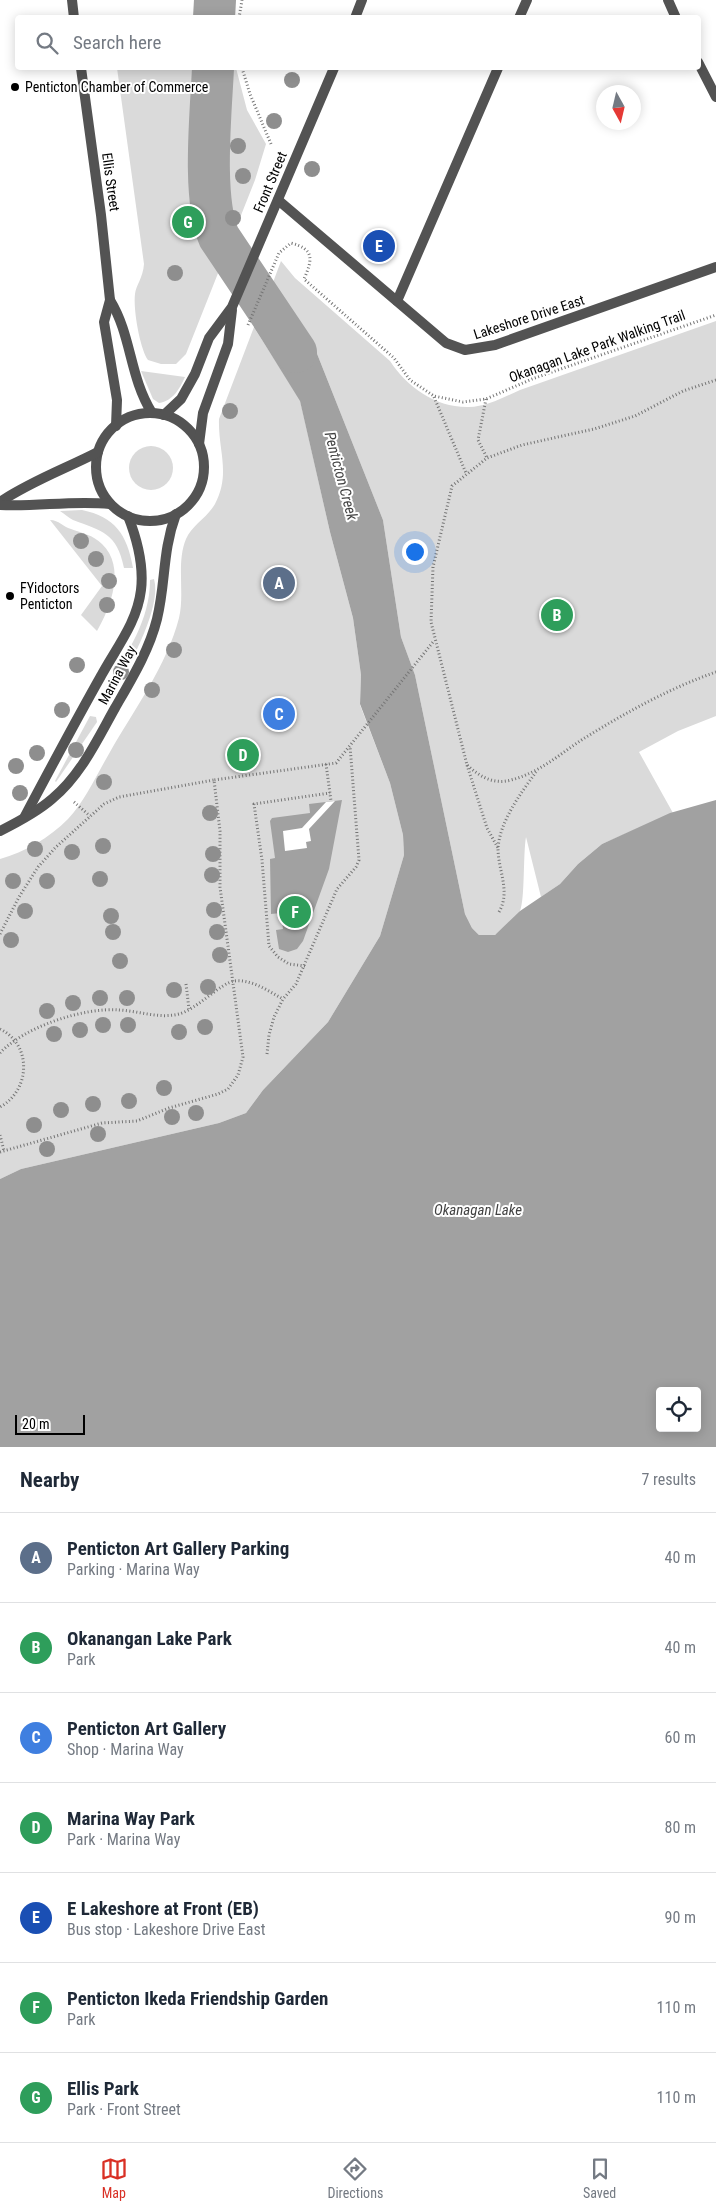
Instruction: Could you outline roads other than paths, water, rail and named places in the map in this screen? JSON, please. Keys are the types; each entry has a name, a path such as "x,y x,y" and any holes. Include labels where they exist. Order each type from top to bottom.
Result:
{"street":[{"path":"72,0 74,15"},
{"path":"356,15 362,0"},
{"path":"520,15 526,0"},
{"path":"668,0 675,15"},
{"path":"701,68 716,97"},
{"name":"Ellis Street","path":"81,70 101,215 110,300 104,322 117,400 116,426"},
{"name":"Front Street","path":"164,415 181,399 195,374 209,338 232,308 333,70"},
{"path":"397,301 497,70"},
{"name":"Lakeshore Drive East","path":"278,200 446,343 465,350 476,350 495,345 716,267"},
{"name":"Ellis Street","path":"110,300 121,320 131,366 141,395 152,413"},
{"name":"Front Street","path":"199,444 203,413 228,344 232,308"},
{"path":"0,503 29,507 80,501 110,504 128,516 144,521 160,520 176,514 194,499 203,478 203,454 190,431 178,421 164,415 152,413 133,416 116,426 102,442 96,466 98,480 110,504"},
{"path":"0,503 24,485 98,452"},
{"name":"Marina Way","path":"0,831 52,800 72,780 89,755 146,650 157,618 168,538 176,514"},
{"name":"Marina Way","path":"24,818 101,675 127,632 134,616 141,590 140,556 138,540 128,516"}],"water":[{"name":"Okanagan Lake","path":"272,285 312,341 383,520 401,637 415,675 465,914 472,928 479,935 495,935 520,911 560,884 578,864 602,844 670,813 716,800 716,1447 0,1447 0,1179 21,1169 219,1123 246,1113 263,1090 328,1022 380,936 404,855 403,835 390,783 360,704 361,675 353,618 330,532 300,401 254,327"},
{"path":"342,800 329,869 303,941 297,949 288,952 279,949 276,930 283,929 281,913 271,914 270,859 275,858 270,821 272,818 310,813 309,804"}],"waterway":[{"name":"Penticton Creek","path":"214,15 215,0"},
{"name":"Penticton Creek","path":"213,70 209,178 214,220 219,237 296,352"}],"place":[{"name":"Penticton Chamber of Commerce","path":"15,87"},
{"name":"Ellis Park","path":"188,222"},
{"name":"E Lakeshore at Front (EB)","path":"379,246"},
{"name":"Penticton Art Gallery Parking","path":"279,583"},
{"name":"FYidoctors Penticton","path":"10,596"},
{"name":"Okanangan Lake Park","path":"557,615"},
{"name":"Penticton Art Gallery","path":"279,714"},
{"name":"Marina Way Park","path":"243,755"},
{"name":"Penticton Ikeda Friendship Garden","path":"295,912"}]}
